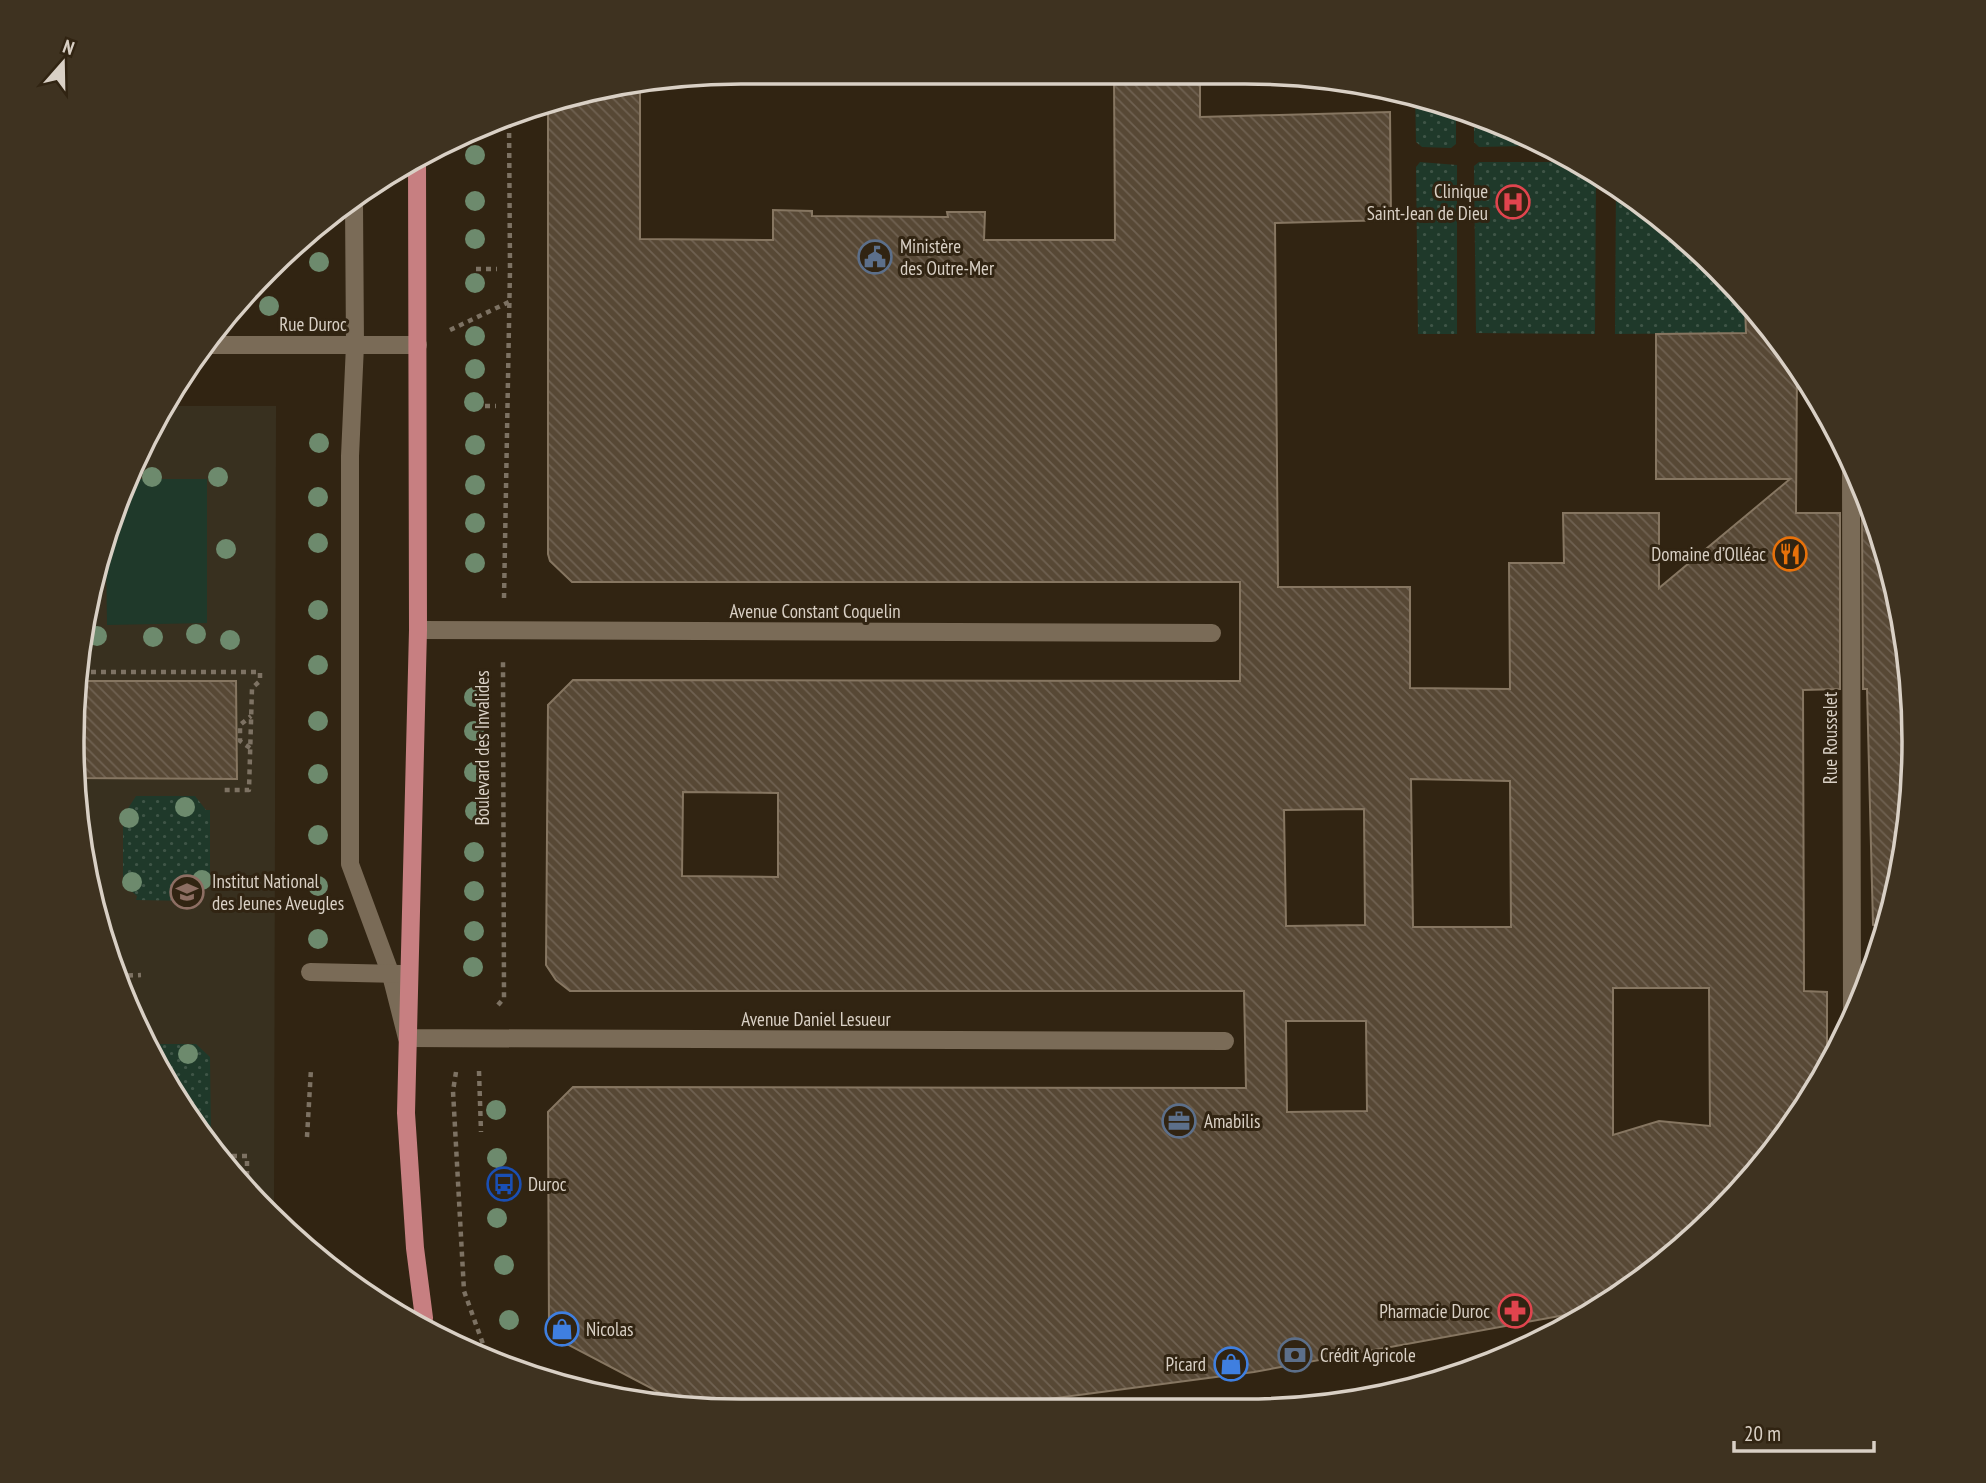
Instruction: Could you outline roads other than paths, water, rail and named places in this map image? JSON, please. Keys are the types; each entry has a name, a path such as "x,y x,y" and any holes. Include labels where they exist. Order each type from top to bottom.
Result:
{"main road":[{"path":"417,170 418,630 400,974 407,1038 407,1147 422,1316"}],"street":[{"path":"310,972 400,974 350,864 350,456 355,345 354,211"},
{"name":"Rue Duroc","path":"217,345 418,345"},
{"name":"Rue Rousselet","path":"1851,488 1852,993"},
{"name":"Avenue Constant Coquelin","path":"418,630 1212,633"},
{"name":"Avenue Daniel Lesueur","path":"407,1038 1225,1041"}],"place":[{"name":"Clinique Saint-Jean de Dieu","path":"1513,202"},
{"name":"Ministère des Outre-Mer","path":"875,257"},
{"name":"Domaine d’Olléac","path":"1790,554"},
{"name":"Institut National des Jeunes Aveugles","path":"187,892"},
{"name":"Amabilis","path":"1179,1121"},
{"name":"Duroc","path":"504,1184"},
{"name":"Pharmacie Duroc","path":"1515,1311"},
{"name":"Nicolas","path":"562,1329"},
{"name":"Crédit Agricole","path":"1295,1355"},
{"name":"Picard","path":"1231,1364"}]}
